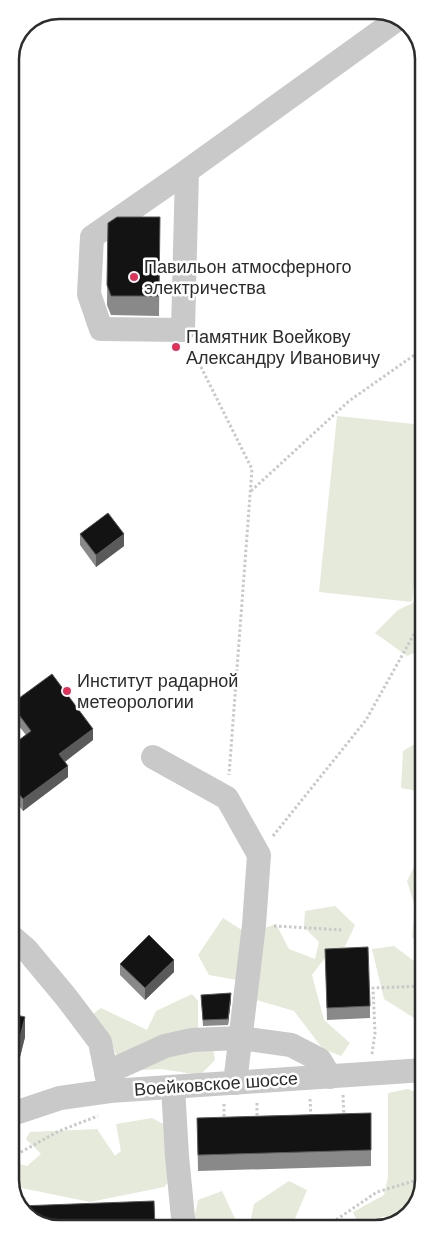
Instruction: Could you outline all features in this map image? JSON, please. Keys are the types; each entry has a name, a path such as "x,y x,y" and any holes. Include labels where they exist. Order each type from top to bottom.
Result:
{"street":[{"path":"187,171 183,330 101,329 89,294 92,237 392,23"},
{"path":"153,757 228,798 259,854 254,925 240,1038 238,1083"},
{"path":"19,943 66,996 100,1042 108,1082 165,1046 192,1040 240,1038 291,1045 320,1060 327,1077"},
{"name":"Воейковское шоссе","path":"19,1112 108,1082 173,1087 415,1071"},
{"path":"173,1087 183,1220"}],"path":[{"path":"183,330 252,469 228,798"},
{"path":"251,491 349,401 415,355"},
{"path":"259,854 366,720 415,632"},
{"path":"254,925 343,930"},
{"path":"369,1074 374,1033 373,988 415,986"},
{"path":"327,1077 344,1121"},
{"path":"311,1122 327,1077"},
{"path":"225,1123 238,1083"},
{"path":"238,1083 258,1124"},
{"path":"19,1153 59,1131 103,1114"},
{"path":"336,1220 377,1192 415,1181"}],"green space":[{"path":"337,416 415,424 415,574 412,602 319,592"},
{"path":"415,602 415,652 407,656 375,633 398,610"},
{"path":"415,744 415,791 401,788 403,751"},
{"path":"415,865 415,907 407,881"},
{"path":"335,906 355,925 340,957 324,959 312,975 324,1020 350,1043 341,1056 323,1049 294,1011 253,999 248,982 209,975 198,955 223,918 248,934 276,924 289,949 315,959 319,942 304,927 305,911"},
{"path":"415,907 415,940 412,937"},
{"path":"394,946 415,962 415,1019 384,999 372,949"},
{"path":"192,994 198,1001 198,1030 212,1044 215,1060 200,1075 161,1069 122,1071 110,1038 93,1014 101,1008 147,1030 156,1011"},
{"path":"408,1089 415,1092 415,1186 407,1205 398,1214 386,1219 385,1216 375,1220 356,1220 353,1212 384,1195 388,1177 388,1093"},
{"path":"152,1118 169,1127 173,1177 164,1187 90,1202 20,1188 19,1164 27,1166 41,1154 26,1139 30,1132 97,1129 115,1156 121,1151 116,1124"},
{"path":"289,1181 307,1190 294,1220 251,1220 254,1204"},
{"path":"222,1191 236,1220 195,1220 198,1200"}],"building":[{"name":"Павильон атмосферного электричества","path":"117,217 160,217 159,296 111,296 107,285 108,223"},
{"path":"108,513 124,534 96,555 80,534"},
{"path":"52,674 93,729 59,754 68,766 23,799 19,794 19,740 31,731 19,715 19,698"},
{"path":"149,935 174,960 145,988 120,964"},
{"path":"368,947 370,1006 327,1008 325,949"},
{"path":"231,993 228,1019 203,1020 201,995"},
{"path":"19,1016 25,1017 19,1037"},
{"path":"371,1113 371,1150 198,1155 197,1118"},
{"path":"154,1201 155,1220 56,1220 39,1215 28,1206"}],"place":[{"name":"Павильон атмосферного электричества","path":"134,277"},
{"name":"Памятник Воейкову Александру Ивановичу","path":"176,347"},
{"name":"Институт радарной метеорологии","path":"67,691"}]}
